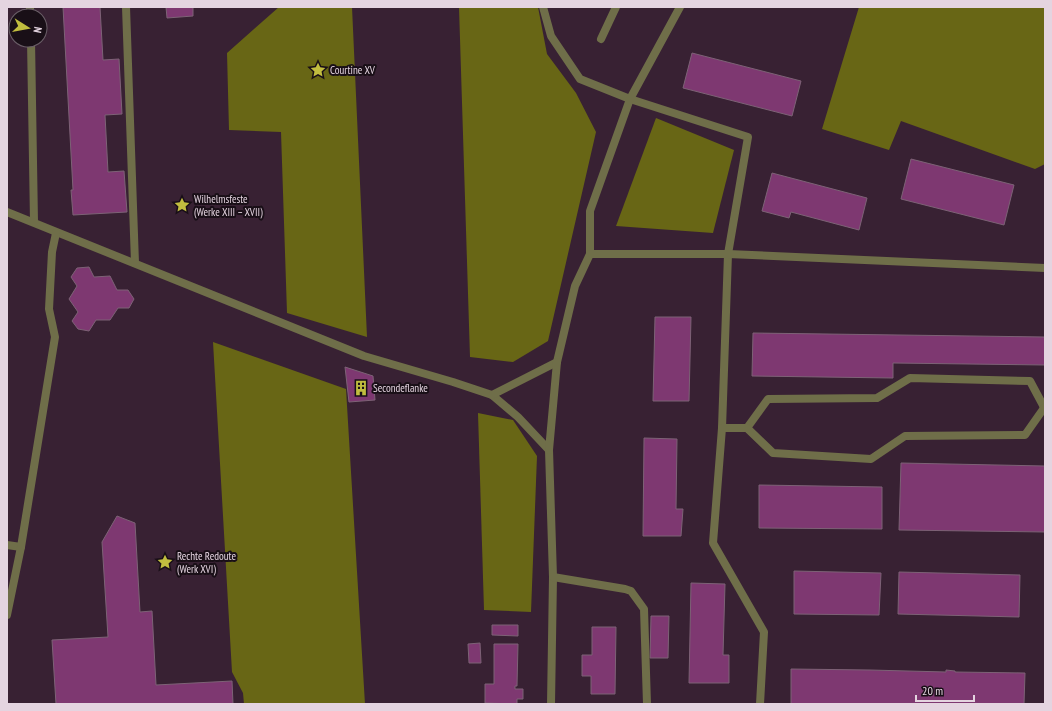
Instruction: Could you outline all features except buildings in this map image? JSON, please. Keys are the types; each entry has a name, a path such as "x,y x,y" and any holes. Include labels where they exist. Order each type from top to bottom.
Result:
{"lane":[{"path":"126,7 135,263"},
{"path":"543,7 551,36 580,79 630,99 748,137 728,254 722,428 713,543 764,632 760,704"},
{"path":"601,39 616,7"},
{"path":"551,704 553,577 549,450 557,362 575,286 590,254 590,211 630,99 680,7"},
{"path":"30,48 34,222"},
{"path":"7,212 364,356 492,395 518,417 549,450"},
{"path":"7,615 21,547 55,337 49,309 52,252 56,233"},
{"path":"590,254 728,254 1045,268"},
{"path":"492,395 557,362"},
{"path":"722,428 747,428 773,453 871,459 905,436 1026,435 1044,409 1030,381 910,378 877,398 768,399 747,428"},
{"path":"7,545 21,547"},
{"path":"553,577 632,591 644,609 647,704"}],"shaded area":[{"path":"279,7 352,7 367,337 287,313 281,132 229,130 227,53"},
{"path":"459,7 538,7 547,54 576,93 596,132 548,341 513,362 470,357"},
{"path":"859,7 1045,7 1045,164 1035,169 901,121 889,150 822,129"},
{"path":"656,118 734,150 713,233 616,226"},
{"path":"213,342 346,389 365,704 244,704 243,693 232,672"},
{"path":"478,413 513,420 537,456 531,612 484,610"}],"place":[{"name":"Courtine XV","path":"318,70"},
{"name":"Wilhelmsfeste (Werke XIII – XVII)","path":"182,205"},
{"name":"Secondeflanke","path":"361,388"},
{"name":"Rechte Redoute (Werk XVI)","path":"165,562"}]}
